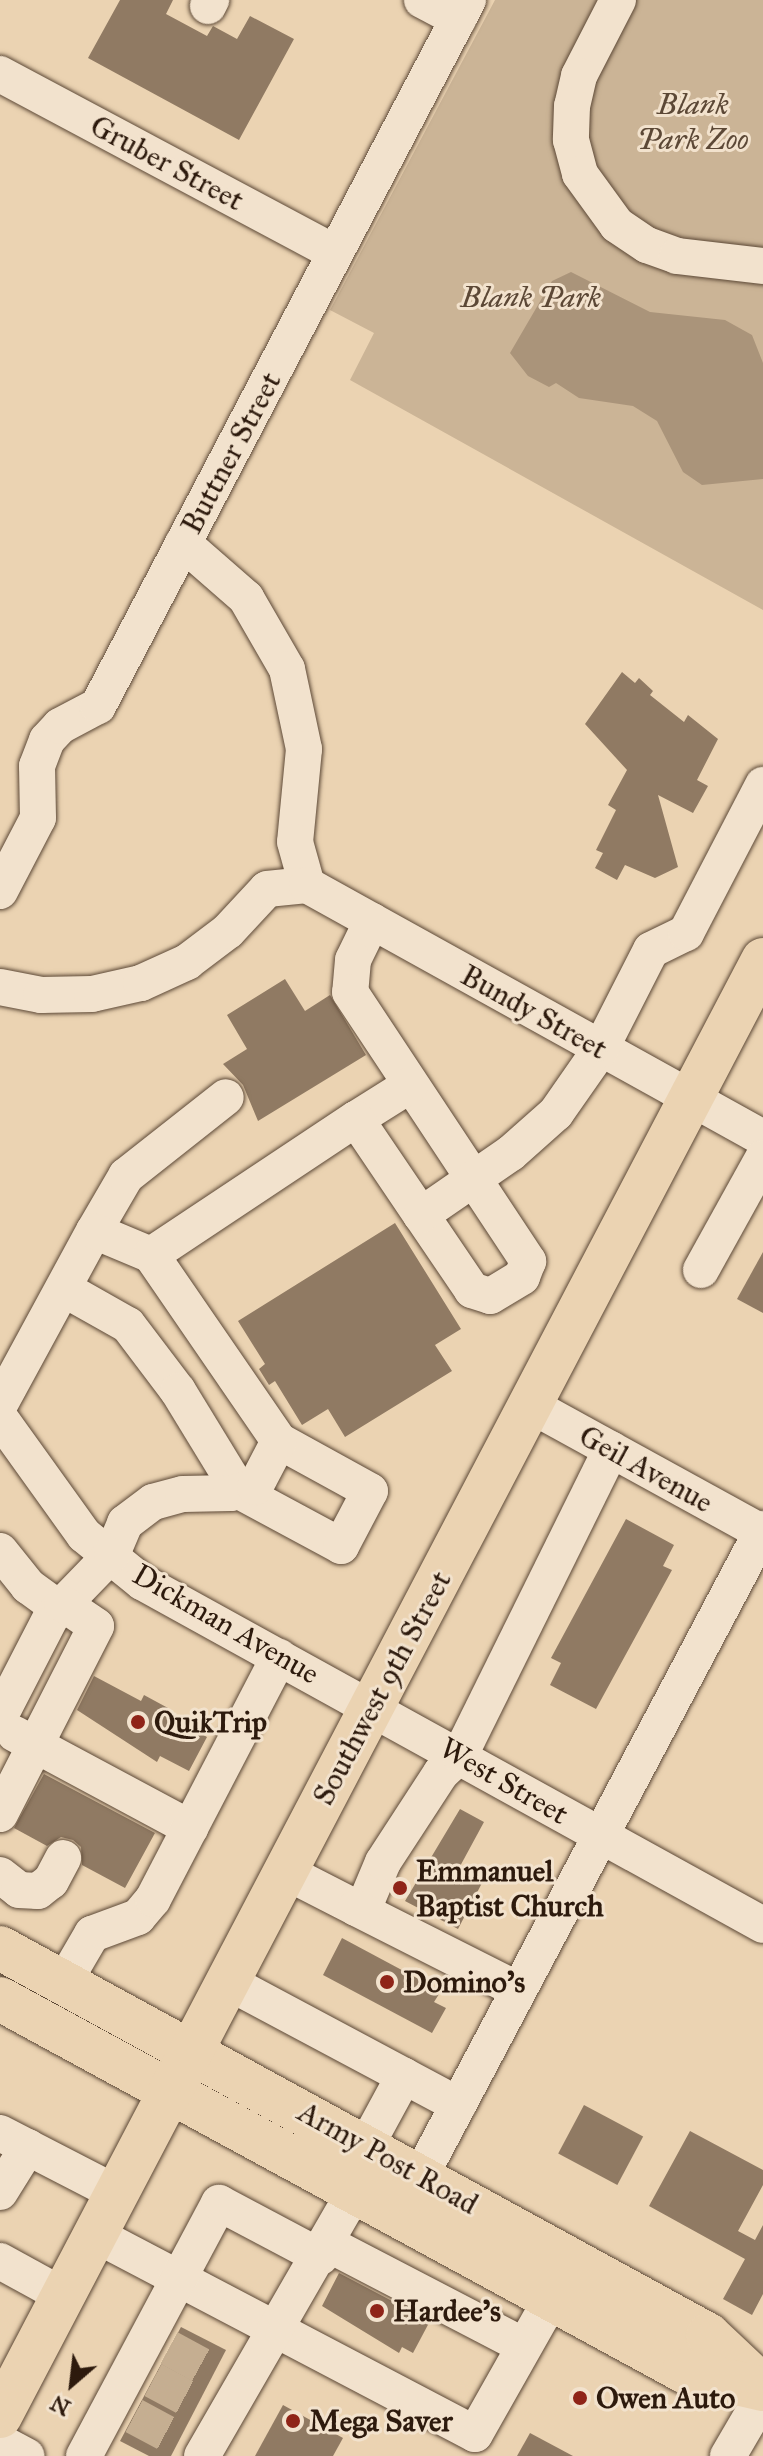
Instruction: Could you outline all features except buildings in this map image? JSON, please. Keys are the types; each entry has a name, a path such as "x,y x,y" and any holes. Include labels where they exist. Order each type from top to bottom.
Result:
{"main road":[{"name":"Southwest 9th Street","path":"0,2416 763,960"},
{"name":"Army Post Road","path":"0,1948 421,2175 708,2335 763,2388"},
{"name":"Army Post Road","path":"0,1999 684,2371 763,2388"}],"street":[{"path":"422,0 463,10"},
{"path":"618,0 579,76 572,106 571,140 580,174 617,225 647,245 677,256 763,266"},
{"name":"Buttner Street","path":"0,891 38,818 37,766 47,740 60,726 98,706 463,10"},
{"name":"Gruber Street","path":"0,74 335,253"},
{"path":"0,987 41,995 92,994 141,983 187,962 228,931 267,889 307,885 295,842 304,749 287,669 246,598 183,543"},
{"path":"421,1215 474,1180 556,1113 600,1050 651,950 686,933 763,785"},
{"name":"Bundy Street","path":"307,885 763,1138"},
{"path":"356,1119 472,1290 490,1296 522,1277 528,1261 350,992 348,975 372,921"},
{"path":"151,1255 410,1085"},
{"path":"0,1404 126,1176 226,1097"},
{"path":"701,1270 763,1158"},
{"path":"64,1289 128,1325 178,1391 239,1491 341,1546 370,1491 279,1441 151,1255 94,1231"},
{"name":"Geil Avenue","path":"530,1405 762,1531"},
{"name":"Dickman Avenue","path":"0,1418 84,1535 112,1554 142,1582 371,1707"},
{"path":"0,1716 60,1605 112,1554 125,1523 153,1502 183,1494 239,1491 262,1479 279,1441"},
{"path":"356,1908 367,1900 383,1862 441,1773 460,1755 611,1449"},
{"path":"421,2175 762,1531"},
{"path":"0,1814 96,1626 4,1569"},
{"path":"64,1982 92,1934 138,1917 153,1899 279,1657"},
{"name":"West Street","path":"371,1707 763,1925"},
{"path":"0,1726 190,1828"},
{"path":"0,1875 19,1890 38,1891 51,1881 63,1858"},
{"path":"286,1872 518,1990"},
{"path":"228,1982 458,2105"},
{"path":"366,2146 404,2076"},
{"path":"0,2192 14,2140 118,2194"},
{"path":"195,2450 219,2396 274,2330 324,2250 355,2191"},
{"path":"84,2456 123,2410 159,2342 179,2279 219,2203 524,2346"},
{"path":"96,2235 475,2434 552,2298"},
{"path":"0,2261 64,2296"},
{"path":"728,2456 763,2396"},
{"path":"0,2442 26,2456"}],"green space":[{"name":"Blank Park","path":"495,0 763,0 763,610 350,380 374,333 330,310"}],"shaded area":[{"path":"571,272 650,312 725,320 752,335 763,363 763,479 702,485 683,472 657,421 633,406 579,398 556,383 549,387 528,376 510,353 552,281"}],"tunnel":[{"path":"169,2348 215,2373"},
{"path":"153,2380 198,2404"},
{"path":"134,2416 179,2440"}],"place":[{"name":"QuikTrip","path":"138,1722"},
{"name":"Emmanuel Baptist Church","path":"400,1888"},
{"name":"Domino's","path":"387,1982"},
{"name":"Hardee's","path":"377,2311"},
{"name":"Owen Auto","path":"580,2398"},
{"name":"Mega Saver","path":"293,2421"}],"park label":[{"name":"Blank Park Zoo","path":"693,121"}]}
